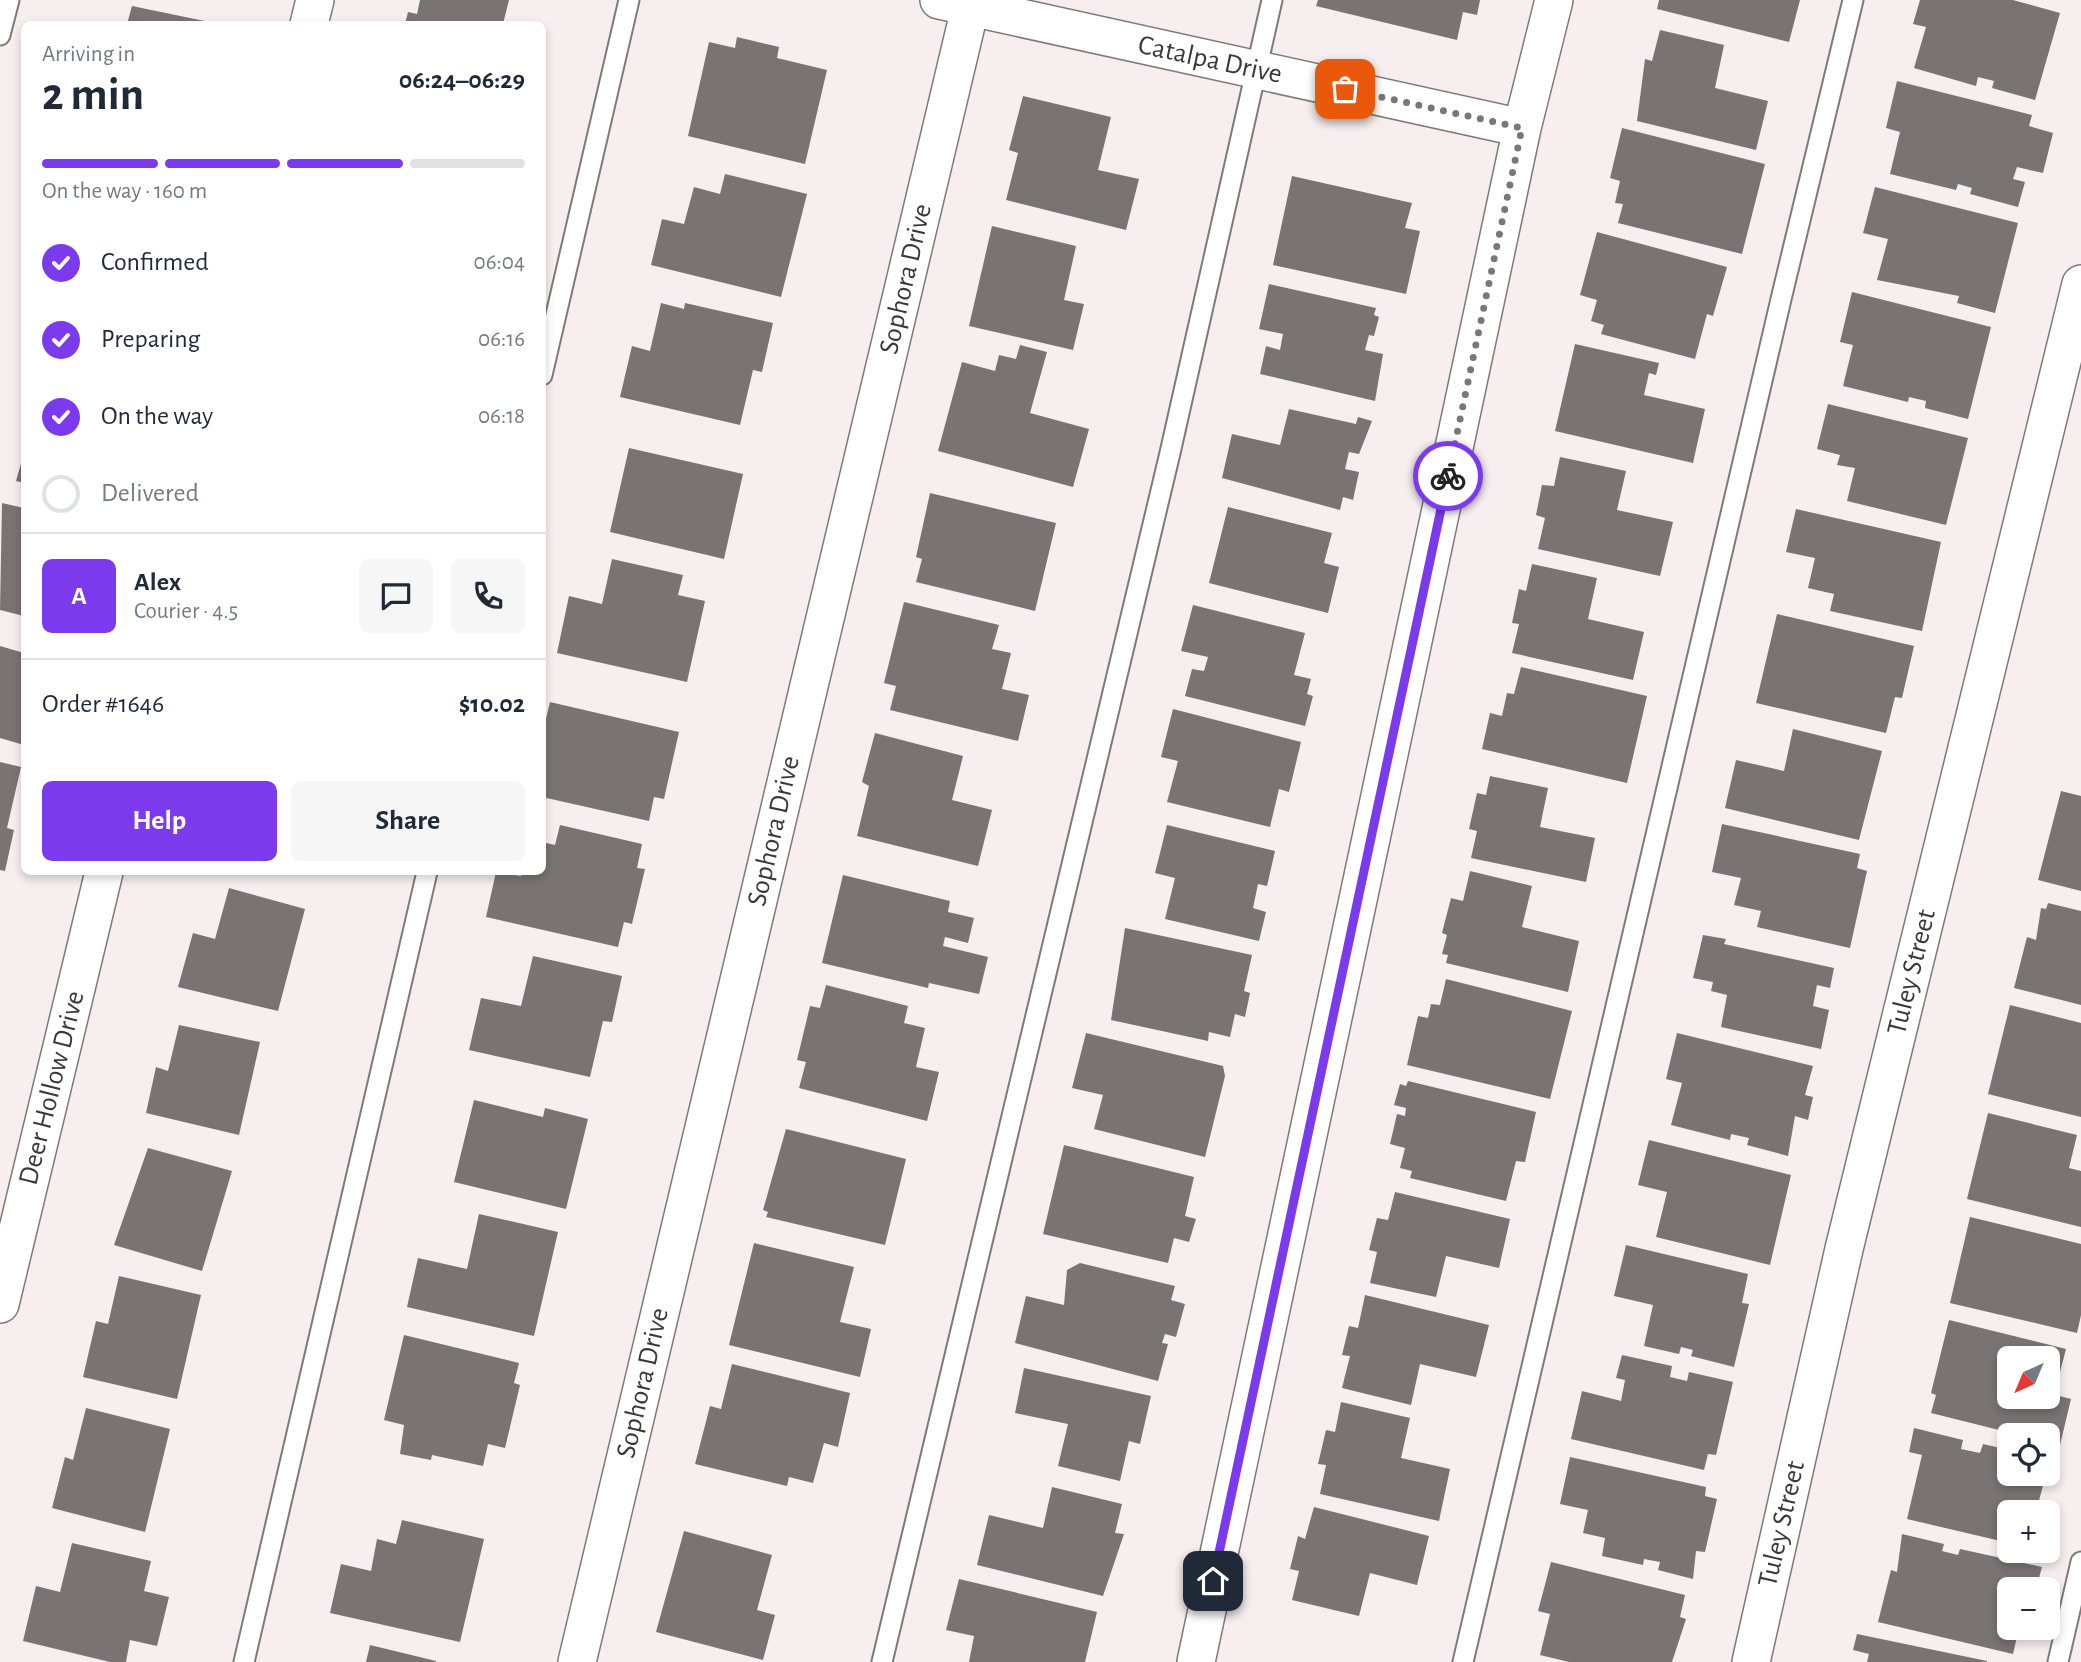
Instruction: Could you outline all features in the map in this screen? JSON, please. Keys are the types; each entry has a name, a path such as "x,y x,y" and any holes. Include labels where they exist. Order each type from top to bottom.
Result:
{"street":[{"path":"310,21 315,0"},
{"path":"1196,1662 1522,128 1554,0"},
{"name":"Catalpa Drive","path":"960,3 1522,128"},
{"name":"Sophora Drive","path":"577,1662 960,3"},
{"name":"Tuley Street","path":"1751,1662 1844,1249 2081,284"},
{"name":"Deer Hollow Drive","path":"0,1304 103,875"}],"lane":[{"path":"0,35 9,0"},
{"path":"546,358 629,0"},
{"path":"882,1662 1145,560 1272,0"},
{"path":"1463,1662 1853,0"},
{"path":"244,1662 426,875"},
{"path":"2058,1662 2081,1562"}],"building":[{"path":"420,0 509,0 504,21 406,21 408,12 417,14"},
{"path":"1318,0 1480,0 1477,15 1463,12 1457,40 1316,6"},
{"path":"1659,0 1800,0 1789,42 1657,9"},
{"path":"1920,0 2013,0 2060,13 2035,100 1992,88 1994,81 1978,77 1976,86 1914,68 1926,27 1913,24"},
{"path":"132,6 204,21 128,21"},
{"path":"1660,30 1724,45 1715,88 1768,101 1756,150 1637,121 1645,59 1652,61"},
{"path":"737,37 779,47 777,58 827,70 805,164 688,136 709,42 735,48"},
{"path":"1897,81 2032,115 2029,126 2053,133 2043,173 2017,167 2013,179 2025,182 2018,207 1970,194 1972,188 1958,184 1956,190 1890,174 1900,132 1886,128"},
{"path":"1023,96 1111,117 1098,170 1139,179 1126,230 1006,200 1018,153 1009,150"},
{"path":"1622,128 1765,164 1742,254 1618,223 1623,204 1615,203 1620,181 1610,178"},
{"path":"725,174 807,194 781,297 651,265 662,219 684,224 694,187 720,194"},
{"path":"1292,176 1412,203 1405,228 1420,231 1406,294 1273,265"},
{"path":"1875,187 2018,223 1995,313 1957,303 1959,296 1877,280 1888,239 1863,233"},
{"path":"992,226 1076,246 1064,300 1084,304 1073,350 969,326"},
{"path":"1597,232 1727,267 1713,316 1707,314 1695,359 1601,334 1604,325 1591,321 1597,300 1580,295"},
{"path":"1269,284 1376,308 1374,315 1379,317 1374,336 1369,335 1365,350 1383,354 1375,401 1260,374 1266,346 1280,350 1283,334 1259,329"},
{"path":"1852,292 1991,327 1968,419 1925,408 1926,401 1909,397 1908,402 1843,386 1853,345 1840,342"},
{"path":"661,303 684,309 685,303 773,323 762,372 753,370 740,425 620,397 632,346 650,351"},
{"path":"1575,344 1659,363 1656,375 1649,373 1644,395 1705,409 1693,463 1555,431"},
{"path":"1020,345 1047,352 1030,413 1089,429 1073,487 938,451 962,362 995,371 999,355 1016,359"},
{"path":"1828,404 1968,438 1946,525 1847,501 1855,468 1837,465 1840,455 1817,449"},
{"path":"1289,409 1356,424 1358,417 1372,421 1359,454 1349,452 1345,469 1359,472 1353,500 1343,497 1340,510 1222,478 1232,434 1280,445"},
{"path":"629,448 743,474 724,559 610,532"},
{"path":"1560,457 1626,471 1617,510 1673,522 1660,576 1538,549 1545,518 1536,515 1542,485 1554,486"},
{"path":"21,464 21,482 16,481"},
{"path":"930,493 1056,523 1035,611 916,582 922,559 916,557"},
{"path":"2,503 21,507 21,615 0,610"},
{"path":"1228,507 1332,533 1324,563 1339,567 1328,613 1209,583"},
{"path":"1796,509 1941,542 1922,631 1830,611 1834,594 1808,588 1815,558 1786,552"},
{"path":"612,559 683,575 678,595 705,601 687,682 557,653 569,596 602,604"},
{"path":"1532,564 1597,578 1588,619 1644,632 1633,680 1512,653 1519,624 1512,623 1519,589 1526,591"},
{"path":"904,602 999,625 992,649 1011,653 1002,689 1029,695 1018,741 890,710 896,686 884,683"},
{"path":"1193,605 1305,633 1294,675 1311,679 1307,694 1313,696 1305,726 1185,696 1192,669 1204,671 1208,657 1181,651"},
{"path":"1777,614 1914,646 1902,698 1895,697 1886,733 1756,703"},
{"path":"0,646 21,652 21,744 0,738"},
{"path":"1521,667 1647,696 1627,783 1482,749 1490,713 1502,716 1507,693 1514,694"},
{"path":"550,702 679,732 664,799 654,797 649,821 546,798 546,719"},
{"path":"1173,709 1301,742 1289,792 1279,789 1270,827 1167,802 1178,761 1161,757"},
{"path":"1793,729 1882,751 1859,840 1725,808 1736,760 1784,771"},
{"path":"875,733 963,756 952,800 992,810 978,866 857,836 869,786 862,782"},
{"path":"0,762 21,767 7,828 14,830 5,871 0,870"},
{"path":"1490,776 1548,788 1540,827 1595,838 1586,882 1471,858 1477,831 1469,829 1477,793 1486,795"},
{"path":"2061,791 2081,796 2081,891 2038,880"},
{"path":"1722,824 1860,854 1857,868 1867,871 1850,948 1757,927 1761,911 1734,905 1741,878 1712,872"},
{"path":"560,825 642,844 637,868 645,869 632,924 624,922 618,947 486,917 495,875 546,875 546,843 555,845"},
{"path":"1167,825 1275,851 1267,886 1258,884 1253,908 1266,912 1259,941 1165,919 1175,878 1155,873"},
{"path":"1470,871 1532,886 1522,927 1579,941 1568,992 1446,963 1448,955 1442,954 1447,935 1442,933 1451,898 1463,901"},
{"path":"843,875 950,901 948,912 974,918 968,943 945,937 943,946 988,957 979,994 929,983 928,988 822,963"},
{"path":"229,888 305,909 278,1011 178,987 193,933 215,939"},
{"path":"2048,903 2081,911 2081,1005 2014,988 2027,937 2036,940 2041,908 2046,909"},
{"path":"1125,928 1252,955 1244,991 1250,993 1245,1017 1235,1014 1230,1037 1209,1032 1208,1041 1111,1020"},
{"path":"1703,935 1726,939 1724,944 1834,968 1830,988 1817,985 1813,1006 1829,1010 1821,1049 1721,1027 1727,995 1711,991 1713,982 1693,978"},
{"path":"533,956 622,976 612,1022 603,1021 590,1077 469,1050 481,998 521,1006"},
{"path":"1446,979 1572,1011 1550,1099 1407,1065 1418,1016 1428,1018 1431,1004 1440,1005"},
{"path":"826,985 908,1006 904,1023 925,1028 916,1067 939,1072 927,1121 799,1088 806,1062 797,1060 810,1006 820,1008"},
{"path":"2010,1005 2081,1023 2081,1117 1988,1094"},
{"path":"179,1025 260,1042 239,1135 146,1113 156,1067 168,1071"},
{"path":"1086,1033 1223,1066 1225,1076 1205,1157 1094,1129 1103,1095 1072,1088"},
{"path":"1677,1033 1813,1066 1805,1095 1813,1097 1808,1120 1795,1116 1788,1156 1747,1145 1749,1138 1731,1134 1730,1140 1671,1125 1682,1083 1666,1079"},
{"path":"1408,1081 1536,1112 1525,1162 1516,1161 1506,1201 1410,1178 1412,1171 1400,1168 1405,1148 1390,1144 1397,1114 1405,1116 1406,1108 1394,1105 1400,1084 1406,1086"},
{"path":"474,1100 543,1117 545,1108 588,1119 566,1209 454,1182"},
{"path":"1988,1113 2077,1135 2069,1168 2081,1171 2081,1227 1967,1199"},
{"path":"786,1129 906,1159 885,1245 766,1217 768,1212 763,1210"},
{"path":"1649,1140 1791,1175 1770,1265 1656,1237 1667,1192 1638,1185"},
{"path":"1064,1145 1194,1177 1185,1216 1196,1219 1189,1242 1174,1238 1168,1263 1043,1234"},
{"path":"148,1148 232,1171 202,1271 114,1245"},
{"path":"1395,1192 1510,1219 1499,1268 1446,1256 1436,1297 1370,1283 1377,1252 1369,1250 1377,1218 1388,1220"},
{"path":"479,1214 558,1232 534,1336 407,1307 418,1258 467,1269"},
{"path":"1970,1217 2081,1244 2081,1315 2077,1333 1950,1303"},
{"path":"754,1243 854,1267 840,1322 871,1329 860,1377 729,1345"},
{"path":"1626,1245 1748,1274 1742,1303 1749,1304 1734,1367 1691,1356 1693,1350 1681,1347 1679,1354 1644,1346 1653,1305 1614,1296"},
{"path":"1080,1263 1175,1286 1171,1300 1185,1304 1176,1337 1165,1334 1162,1343 1168,1344 1158,1381 1015,1343 1026,1296 1064,1305 1067,1270"},
{"path":"119,1276 201,1295 177,1399 83,1377 96,1321 108,1324"},
{"path":"1365,1295 1489,1325 1476,1377 1420,1364 1411,1405 1342,1388 1350,1356 1342,1355 1349,1326 1358,1328"},
{"path":"1949,1320 2054,1346 1997,1346 1997,1409 2060,1409 2060,1396 2071,1399 2060,1445 2060,1423 1997,1423 1997,1430 1931,1413 1936,1395 1931,1393"},
{"path":"404,1335 519,1363 514,1383 520,1385 505,1448 488,1444 483,1466 432,1455 431,1460 400,1454 404,1425 384,1420"},
{"path":"2060,1348 2066,1349 2060,1372"},
{"path":"1622,1355 1672,1366 1670,1377 1687,1381 1689,1372 1733,1382 1716,1455 1708,1454 1704,1470 1571,1439 1582,1391 1621,1401 1625,1380 1616,1378"},
{"path":"732,1364 850,1393 838,1447 824,1443 813,1483 789,1477 787,1486 695,1464 710,1406 721,1409"},
{"path":"1024,1368 1151,1396 1140,1444 1129,1441 1120,1481 1058,1466 1068,1424 1015,1413"},
{"path":"1341,1402 1410,1418 1401,1458 1450,1469 1439,1521 1320,1494 1326,1465 1318,1464 1326,1430 1335,1432"},
{"path":"86,1408 170,1429 145,1532 52,1508 65,1457 73,1460"},
{"path":"1914,1428 1963,1440 1961,1449 1980,1453 1983,1444 1997,1447 1997,1486 2043,1486 2039,1500 1997,1500 1997,1540 1907,1519 1922,1455 1909,1452"},
{"path":"1570,1457 1706,1487 1705,1496 1717,1499 1705,1552 1696,1551 1693,1579 1658,1570 1660,1562 1644,1559 1643,1565 1602,1556 1605,1538 1583,1533 1588,1510 1560,1504"},
{"path":"1052,1487 1122,1504 1115,1533 1124,1534 1103,1596 977,1565 989,1515 1043,1528"},
{"path":"1314,1507 1429,1536 1417,1585 1370,1573 1359,1616 1292,1600 1299,1571 1290,1569 1298,1536 1305,1539"},
{"path":"402,1520 484,1539 460,1642 330,1613 341,1564 371,1571 377,1539 396,1544"},
{"path":"684,1531 772,1555 757,1610 775,1615 763,1660 656,1632"},
{"path":"1902,1534 1944,1544 1942,1551 1958,1555 1960,1549 1997,1557 1997,1563 2024,1563 2042,1567 2039,1577 1997,1577 1997,1640 2016,1640 2013,1654 1878,1622 1891,1570 1897,1572"},
{"path":"72,1543 151,1561 144,1591 169,1597 157,1646 130,1640 126,1662 110,1662 23,1641 36,1586 60,1592"},
{"path":"1551,1562 1685,1595 1680,1617 1686,1619 1672,1662 1569,1662 1540,1655 1550,1614 1538,1611"},
{"path":"959,1579 1097,1612 1085,1662 969,1662 974,1636 946,1630"},
{"path":"1857,1634 1987,1662 1867,1662 1869,1654 1853,1650"},
{"path":"370,1645 436,1661 436,1662 366,1662"}],"way so far":[{"path":"1345,89 1522,128 1448,476"}],"route":[{"path":"1213,1581 1448,476"}]}
